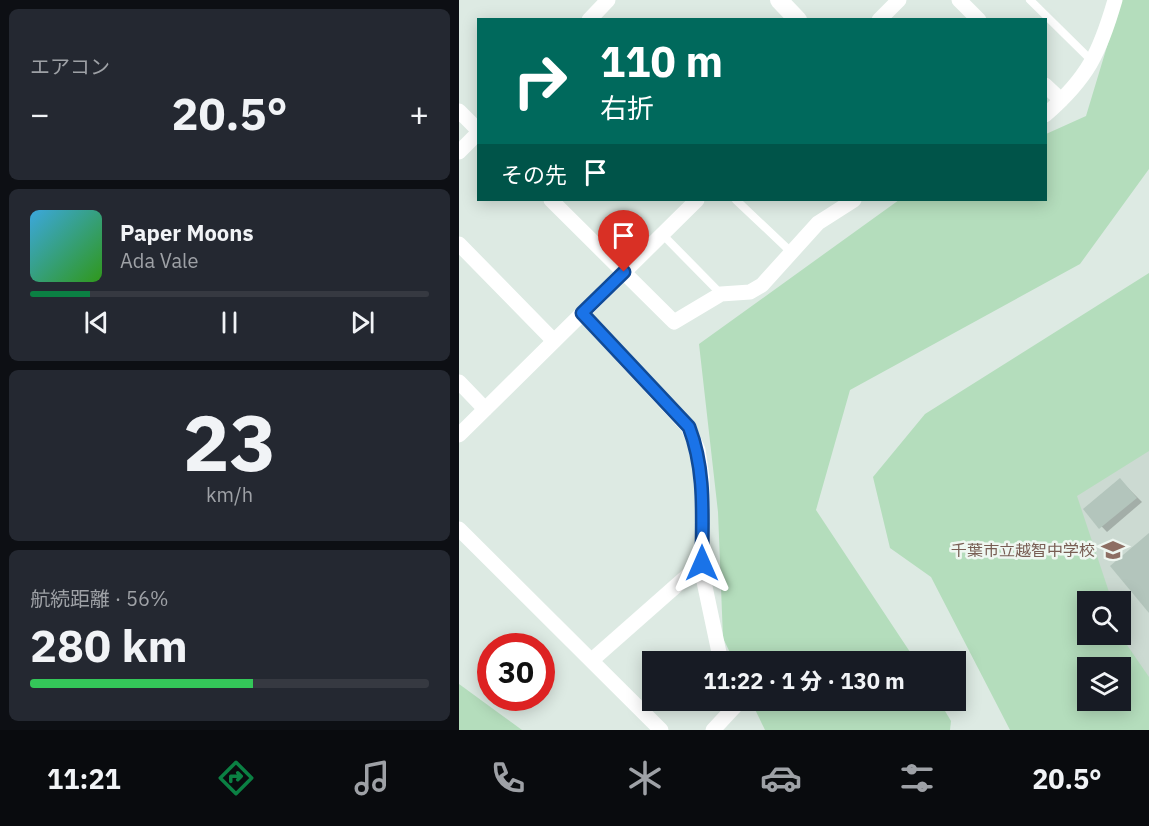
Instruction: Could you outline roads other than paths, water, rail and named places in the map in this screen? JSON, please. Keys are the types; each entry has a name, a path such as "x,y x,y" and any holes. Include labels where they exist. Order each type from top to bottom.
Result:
{"street":[{"path":"591,18 608,0"},
{"path":"779,0 796,18"},
{"path":"881,18 899,0"},
{"path":"959,0 977,18"},
{"path":"1047,113 1093,62 1104,42 1115,0"},
{"path":"1047,87 1061,100"},
{"path":"459,111 477,130"},
{"path":"459,152 477,134"},
{"path":"552,201 674,322 721,294 750,292 762,285 817,223 849,201"},
{"path":"459,435 696,201"},
{"path":"459,244 554,341"},
{"path":"582,313 689,427 698,450 702,477 702,563 719,651"},
{"path":"459,382 485,409"},
{"path":"459,528 661,730"},
{"path":"592,660 702,563"},
{"path":"713,730 731,711"}],"lane":[{"path":"1030,0 1093,62"},
{"path":"738,201 791,252"},
{"path":"662,234 721,294"}],"place":[{"name":"千葉市立越智中学校","path":"1113,550"}]}
